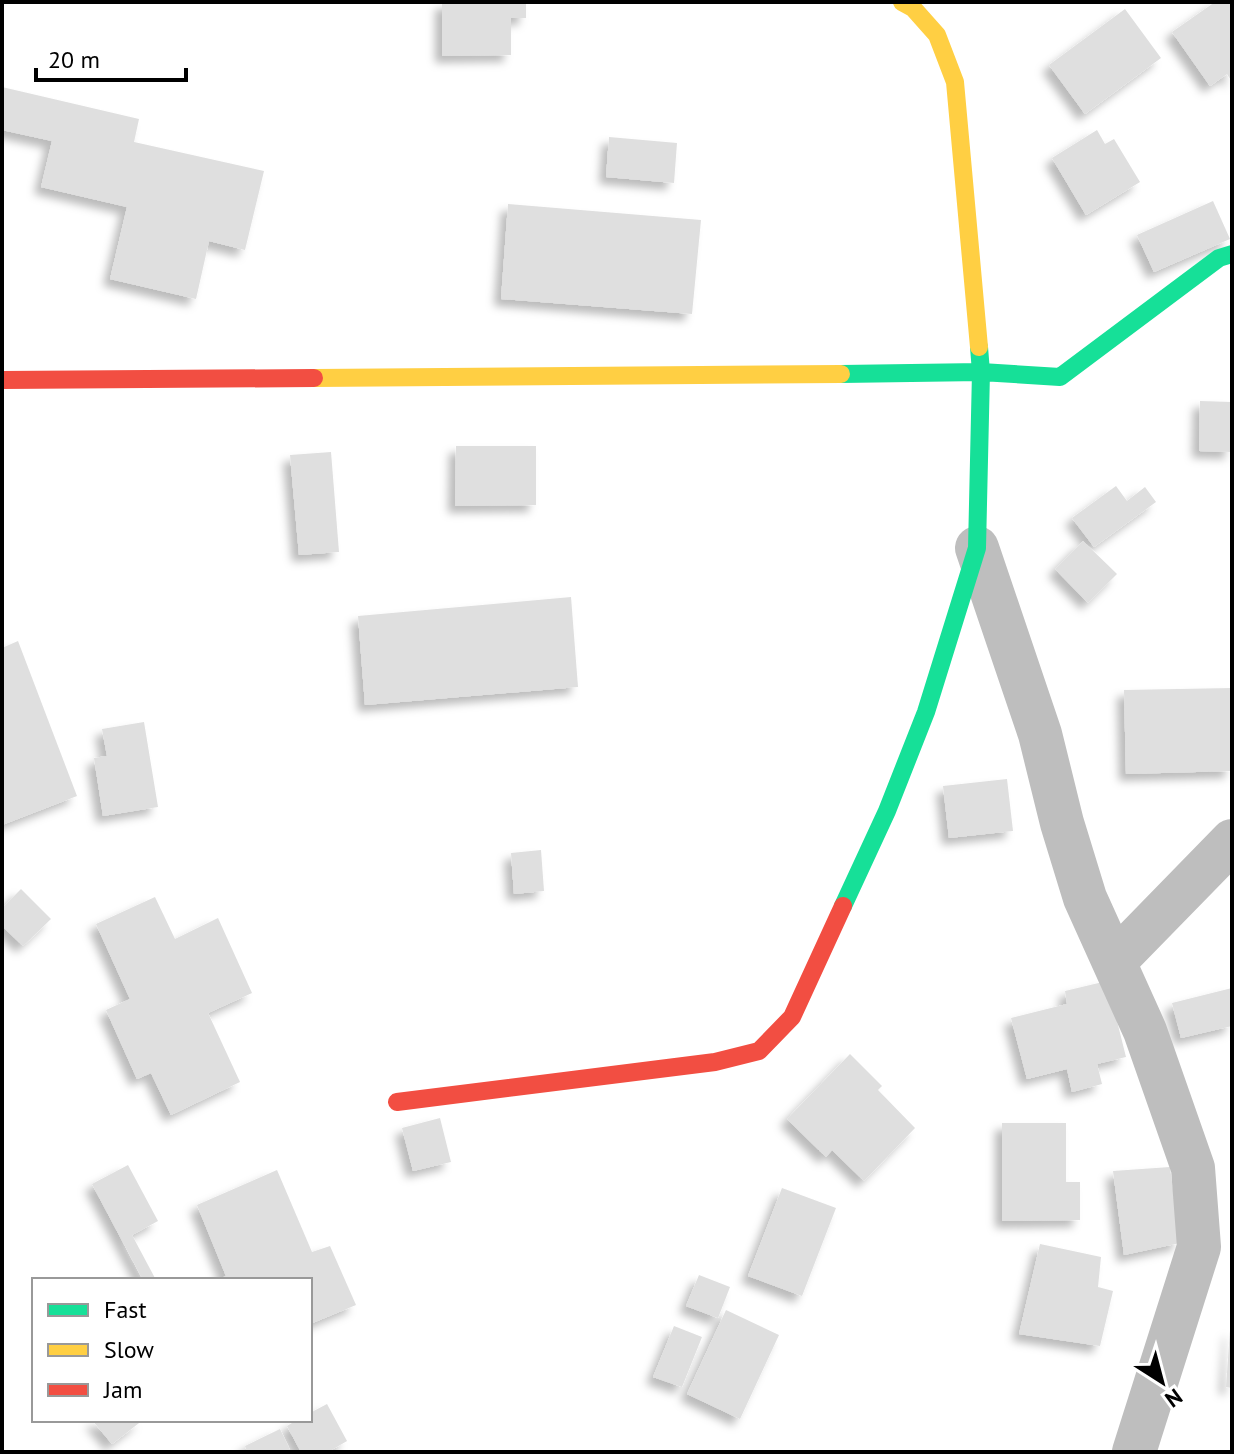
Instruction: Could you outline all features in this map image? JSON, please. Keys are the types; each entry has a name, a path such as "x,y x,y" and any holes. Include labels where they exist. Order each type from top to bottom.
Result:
{"street":[{"path":"397,1102 715,1062 759,1051 792,1017 887,811 926,712 977,548 981,372 955,82 937,35 913,8 902,2"},
{"path":"2,380 981,372 1060,377 1219,258 1232,254"},
{"path":"977,548 1040,734 1085,898 1145,1031 1193,1168 1199,1247 1134,1452"},
{"path":"1114,962 1232,841"}],"building":[{"path":"442,2 526,2 526,18 511,18 511,55 442,56"},
{"path":"1215,2 1232,2 1232,82 1227,74 1210,86 1172,32"},
{"path":"1125,9 1161,58 1085,114 1049,65"},
{"path":"2,87 139,119 134,142 264,171 245,250 209,241 196,299 110,279 127,207 41,187 52,141 2,130"},
{"path":"1097,130 1105,144 1114,139 1140,182 1086,215 1052,158"},
{"path":"609,137 677,143 674,183 606,177"},
{"path":"1213,201 1230,239 1154,272 1137,235"},
{"path":"508,204 701,220 692,314 501,299"},
{"path":"1200,401 1232,402 1232,452 1199,451"},
{"path":"456,446 536,446 536,505 455,506"},
{"path":"331,452 339,552 299,555 290,455"},
{"path":"1116,486 1127,501 1145,487 1156,502 1094,547 1072,518"},
{"path":"1083,541 1117,574 1088,603 1055,569"},
{"path":"571,597 578,687 365,705 358,616"},
{"path":"18,641 77,796 2,825 2,648"},
{"path":"1232,688 1232,771 1126,774 1124,690"},
{"path":"144,722 158,807 103,816 94,758 107,756 102,729"},
{"path":"1007,779 1013,831 949,838 943,786"},
{"path":"541,850 544,891 514,894 511,853"},
{"path":"21,889 51,919 23,946 2,926 2,908"},
{"path":"155,897 175,939 218,918 252,993 208,1013 240,1082 171,1115 151,1073 137,1079 106,1010 130,999 96,924"},
{"path":"1107,981 1126,1057 1097,1064 1102,1084 1072,1092 1067,1069 1027,1079 1011,1018 1067,1004 1065,991"},
{"path":"1232,988 1232,1026 1181,1038 1172,1003"},
{"path":"850,1054 882,1086 878,1090 915,1128 864,1181 832,1150 826,1157 787,1119"},
{"path":"440,1118 451,1162 413,1171 402,1128"},
{"path":"1002,1123 1066,1123 1066,1182 1080,1182 1080,1220 1002,1221"},
{"path":"128,1165 158,1221 132,1235 155,1278 142,1278 92,1184"},
{"path":"1170,1167 1180,1243 1124,1255 1113,1171"},
{"path":"277,1170 312,1252 330,1246 356,1305 312,1323 312,1278 222,1278 226,1276 197,1205"},
{"path":"782,1188 836,1208 802,1296 748,1276"},
{"path":"1040,1244 1101,1257 1098,1287 1113,1291 1100,1346 1019,1334"},
{"path":"699,1275 730,1287 718,1318 686,1306"},
{"path":"726,1310 779,1335 740,1419 687,1394"},
{"path":"674,1326 702,1337 682,1387 653,1377"},
{"path":"1232,1330 1232,1388 1226,1387"},
{"path":"327,1404 347,1441 328,1452 301,1452 287,1426 294,1422 312,1422 312,1412"},
{"path":"94,1422 140,1422 112,1444"},
{"path":"280,1429 291,1452 247,1452 245,1446"}],"traffic: fast":[{"path":"841,374 981,372 1060,377 1219,258 1232,254"},
{"path":"843,906 887,811 926,712 977,548 979,347"}],"traffic: slow":[{"path":"902,2 913,8 937,35 955,82 979,347"},
{"path":"314,378 841,374"}],"traffic: jam":[{"path":"2,380 314,378"},
{"path":"397,1102 715,1062 759,1051 792,1017 843,906"}]}
